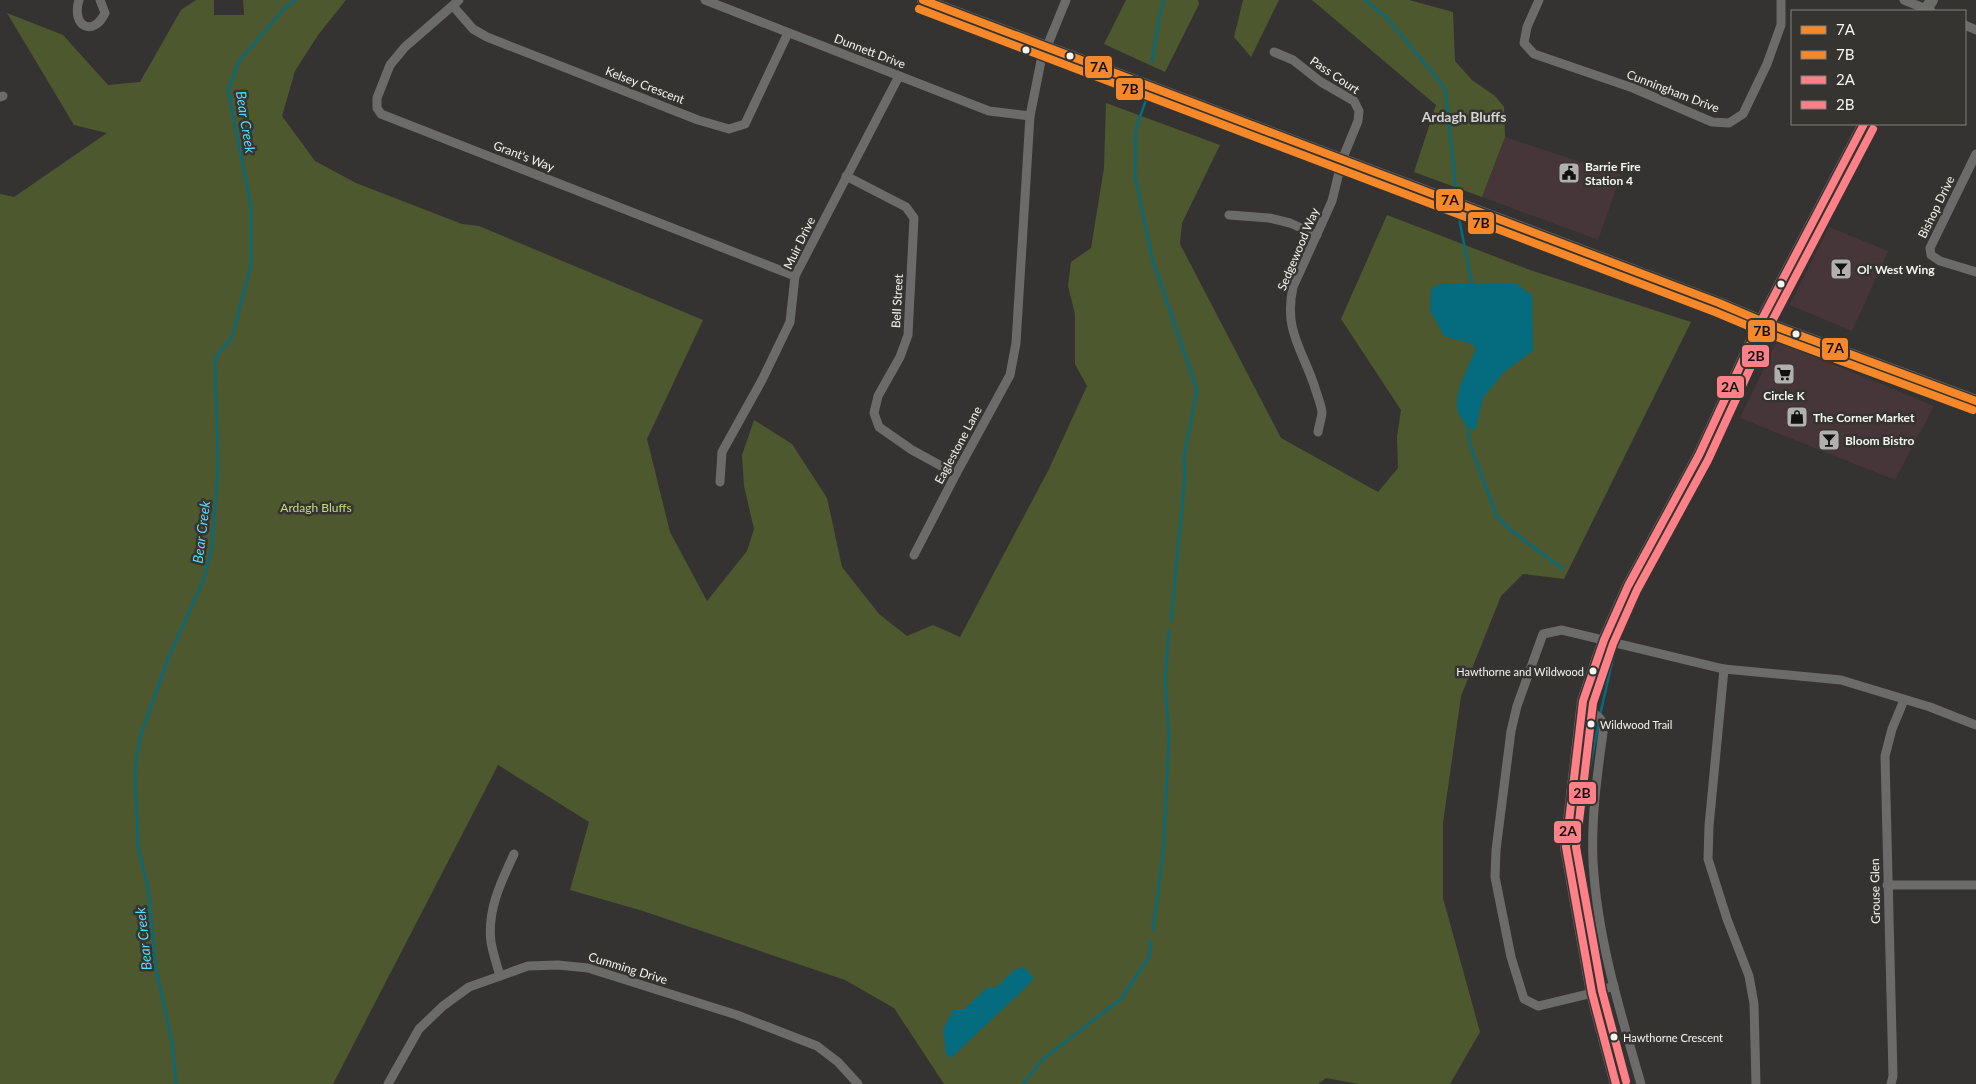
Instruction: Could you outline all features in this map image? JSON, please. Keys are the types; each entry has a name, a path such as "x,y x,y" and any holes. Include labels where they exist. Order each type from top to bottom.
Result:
{"street":[{"path":"79,0 76,11 78,20 85,26 94,26 101,21 105,13 100,0"},
{"name":"Dunnett Drive","path":"704,0 989,111 1030,116"},
{"path":"923,0 1737,310 1761,321 1976,401"},
{"name":"Eaglestone Lane","path":"914,555 1010,375 1016,343 1030,116 1041,61 1066,0"},
{"name":"Cunningham Drive","path":"1539,0 1527,27 1524,43 1534,54 1633,88 1712,122 1729,123 1743,114 1767,64 1780,25 1781,0"},
{"path":"1904,0 1929,8"},
{"name":"Kelsey Crescent","path":"456,3 473,29 487,37 698,120 729,129 745,124 788,33"},
{"name":"Grant's Way","path":"456,3 405,47 390,65 377,98 377,108 381,114 795,276"},
{"name":"Pass Court","path":"1274,52 1292,60 1357,105 1360,116 1342,160"},
{"name":"Muir Drive","path":"720,482 722,452 762,380 790,322 795,276 899,76"},
{"path":"1616,1084 1592,993 1566,847 1582,708 1604,640 1628,586 1699,455 1761,321 1863,125"},
{"name":"Bishop Drive","path":"1976,154 1930,248 1932,255 1940,260 1976,272"},
{"name":"Sedgewood Way","path":"1318,432 1322,412 1312,378 1293,336 1289,314 1293,287 1332,201 1342,160"},
{"name":"Bell Street","path":"846,176 906,207 914,218 908,334 900,357 878,396 874,413 879,427 912,450 956,474"},
{"path":"1230,215 1269,218 1290,222 1317,235"},
{"path":"1614,986 1538,1006 1524,999 1511,957 1495,877 1496,850 1513,723 1517,706 1543,634 1562,630 1724,669 1841,680 1930,707 1976,725"},
{"path":"1724,669 1709,826 1708,859 1727,919 1749,976 1754,1004 1756,1084"},
{"name":"Grouse Glen","path":"1891,1084 1893,1076 1885,756 1892,729 1904,700"},
{"path":"1582,708 1602,718 1604,725 1595,792 1594,862 1605,951 1641,1084"},
{"path":"500,976 491,942 491,920 495,896 514,854"},
{"path":"1887,885 1976,885"},
{"name":"Cumming Drive","path":"388,1084 419,1029 443,1006 469,987 528,966 558,965 588,968 737,1015 817,1046 838,1062 858,1084"}],"shaded area":[{"path":"1505,137 1621,175 1598,240 1482,197"},
{"path":"1829,227 1888,251 1852,331 1790,305"},
{"path":"1777,341 1934,406 1895,480 1740,418"}],"green space":[{"name":"Ardagh Bluffs","path":"196,0 214,0 214,15 244,15 243,0 346,0 318,35 295,71 282,116 315,161 356,183 462,224 479,226 703,320 647,439 670,532 707,601 747,551 754,529 744,486 742,455 754,420 792,444 827,498 842,567 879,614 907,636 933,625 960,637 1049,469 1087,386 1075,364 1075,314 1068,286 1071,262 1091,248 1104,168 1106,103 1220,145 1182,223 1180,244 1281,438 1378,492 1398,468 1397,437 1401,410 1341,319 1387,215 1530,270 1691,322 1564,579 1523,574 1501,596 1461,696 1443,823 1443,898 1480,1032 1450,1084 1359,1084 1326,1078 1318,1084 944,1084 894,1008 845,980 643,911 570,890 589,822 498,765 333,1084 0,1084 0,194 14,197 107,133 74,125 7,13 63,35 108,85 140,82 181,10"},
{"path":"1126,0 1198,0 1199,4 1165,72 1104,44"},
{"path":"1243,0 1279,0 1251,57 1234,37"},
{"path":"1312,0 1409,0 1453,12 1455,61 1472,80 1495,96 1504,107 1505,137 1482,197 1414,172 1436,105"}],"water":[{"path":"1442,283 1516,284 1532,295 1533,351 1504,372 1483,398 1475,431 1465,423 1459,414 1457,404 1458,393 1476,349 1472,344 1444,336 1430,310 1431,289"},
{"path":"1024,967 1034,978 1027,986 951,1058 946,1054 943,1029 954,1009 964,1009 987,988 997,987 1014,970"}],"waterway":[{"name":"Bear Creek","path":"176,1084 172,1042 156,969 148,888 138,848 135,768 140,737 168,659 203,581 212,548 218,468 215,358 232,337 251,265 251,206 228,90 239,61 283,10 295,0"},
{"path":"1152,62 1164,0"},
{"path":"1365,0 1387,18 1445,88 1456,191"},
{"path":"1146,100 1136,128 1135,176 1152,258 1197,390 1184,457 1185,476 1171,621"},
{"path":"1459,218 1472,284"},
{"path":"1467,426 1471,447 1497,517 1513,532 1563,569"},
{"path":"1618,640 1632,612"},
{"path":"1153,930 1163,855 1169,738 1165,679 1169,630"},
{"path":"1600,715 1616,645"},
{"path":"1573,853 1599,721"},
{"path":"1023,1084 1043,1059 1121,999 1149,957 1151,941"}],"transit line":[{"name":"7A","path":"923,0 1719,303 1761,321 1976,401"},
{"name":"7B","path":"919,9 1758,330 1973,410"},
{"name":"2A","path":"1616,1084 1592,993 1566,847 1583,701 1604,640 1628,586 1699,455 1761,321 1863,125"},
{"name":"2B","path":"1626,1081 1602,991 1576,847 1593,703 1613,644 1637,590 1708,460 1770,325 1873,129"}],"place":[{"name":"Barrie Fire Station 4","path":"1569,173"},
{"name":"Ol' West Wing","path":"1841,269"},
{"name":"Circle K","path":"1784,374"},
{"name":"The Corner Market","path":"1797,417"},
{"name":"Bloom Bistro","path":"1829,440"},
{"name":"Hawthorne and Wildwood","path":"1593,671"},
{"name":"Wildwood Trail","path":"1591,724"},
{"name":"Hawthorne Crescent","path":"1614,1037"}],"district":[{"name":"Ardagh Bluffs","path":"1464,116"}]}
